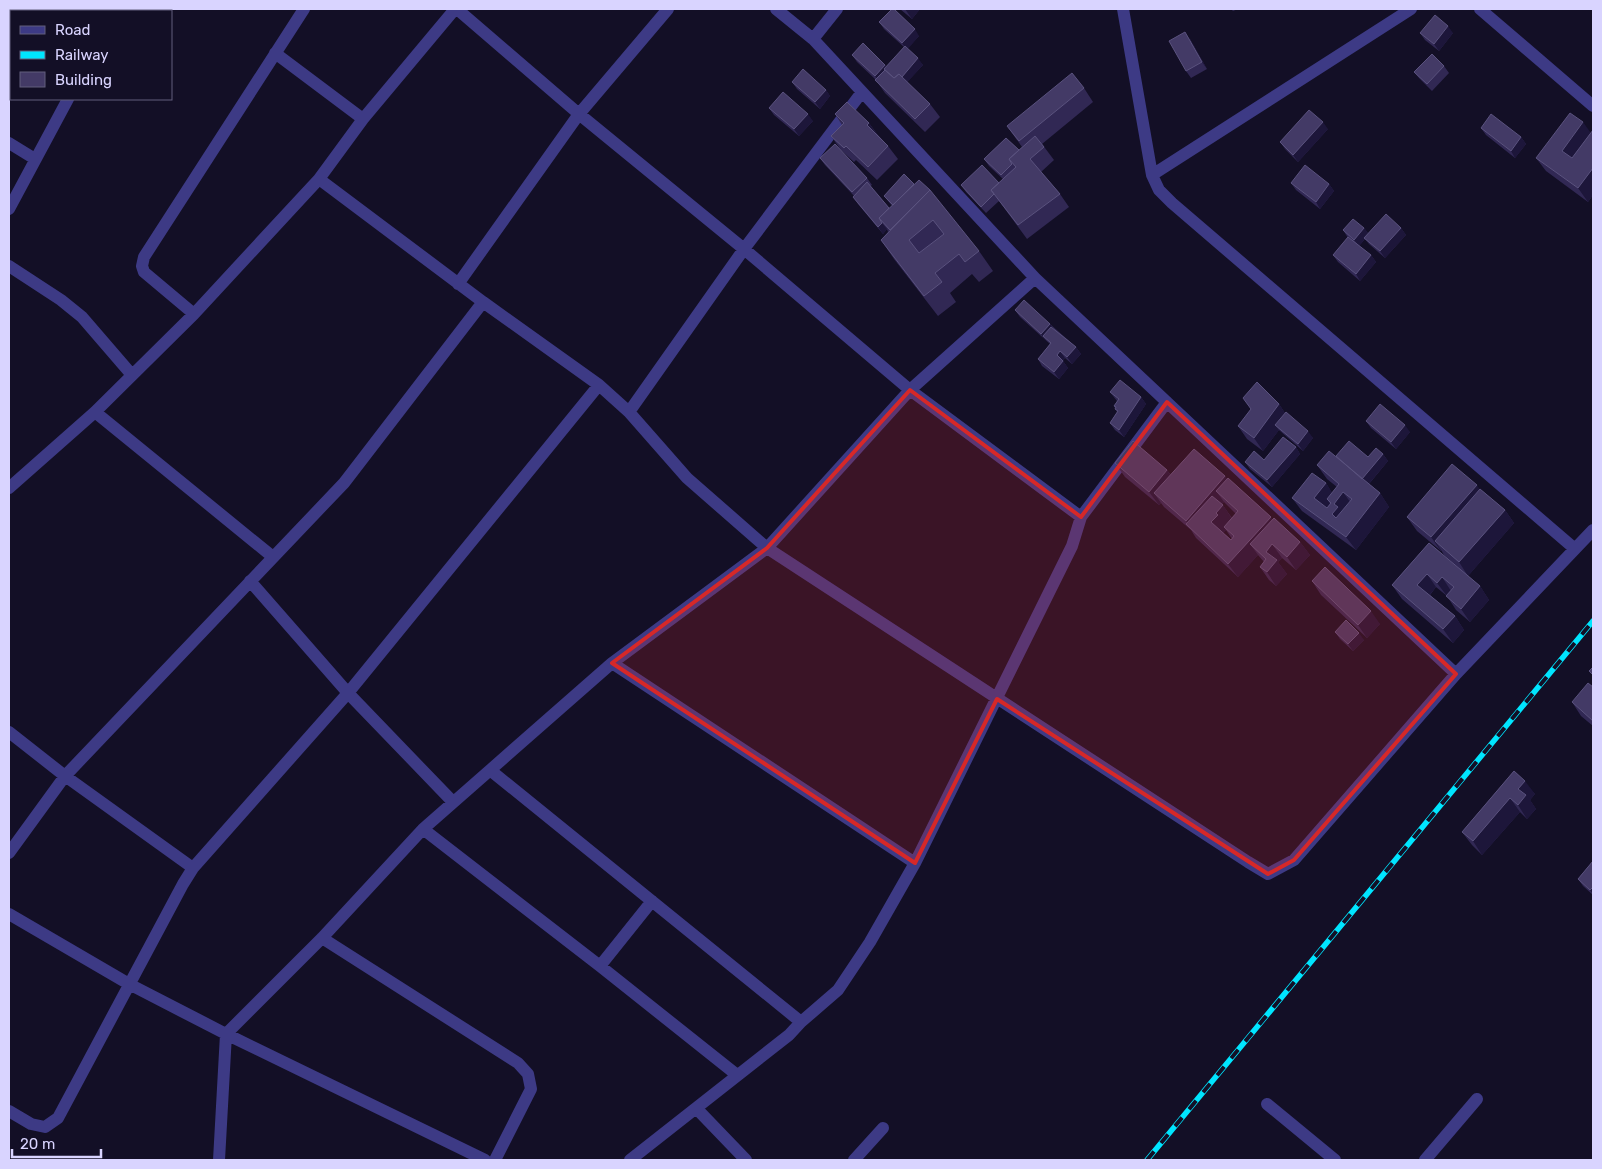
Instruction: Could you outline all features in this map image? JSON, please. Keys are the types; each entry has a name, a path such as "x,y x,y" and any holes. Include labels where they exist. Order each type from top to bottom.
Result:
{"street":[{"path":"194,314 144,272 142,266 144,257 304,9"},
{"path":"9,488 95,412 194,314 319,179 363,119 456,9 910,390 1081,518"},
{"path":"458,284 579,114 668,9"},
{"path":"776,9 813,39 1034,278 1456,674"},
{"path":"813,39 837,9"},
{"path":"1123,9 1152,175 1159,190 1575,549"},
{"path":"1152,175 1411,9"},
{"path":"1480,9 1593,106"},
{"path":"275,53 363,119"},
{"path":"630,412 744,249 862,92"},
{"path":"9,209 67,100"},
{"path":"9,143 35,159"},
{"path":"319,179 458,284 599,385 630,412 686,478 766,548 1268,874 1294,860 1456,674 1593,530"},
{"path":"9,266 61,300 82,317 132,375"},
{"path":"219,1160 226,1034 322,938 423,829 612,663 766,548 910,390 1034,278"},
{"path":"9,854 65,776 344,482 483,302"},
{"path":"9,1111 31,1124 45,1127 58,1118 193,868 348,693 599,385"},
{"path":"630,1160 789,1035 838,990 870,942 915,864 1072,546 1081,518 1167,402"},
{"path":"95,412 273,557"},
{"path":"250,581 348,693 453,802"},
{"path":"612,663 915,864"},
{"path":"9,732 65,776 193,868"},
{"path":"490,770 801,1022"},
{"path":"423,829 737,1075"},
{"path":"600,966 652,901"},
{"path":"9,914 129,984 226,1034 486,1160"},
{"path":"322,938 518,1063 528,1074 531,1089 495,1160"},
{"path":"1425,1160 1477,1099"},
{"path":"1267,1104 1336,1160"},
{"path":"696,1108 746,1160"},
{"path":"854,1160 883,1128"}],"highlighted area":[{"path":"910,390 1081,517 1167,402 1456,674 1294,860 1268,874 997,699 915,863 612,663 767,548"}],"building":[{"path":"892,9 915,29 902,43 879,22"},
{"path":"1435,15 1448,26 1434,44 1420,33"},
{"path":"1185,32 1202,62 1186,71 1169,41"},
{"path":"863,43 885,65 875,76 852,55"},
{"path":"905,46 918,58 902,77 899,74 894,78 884,69"},
{"path":"1432,54 1444,66 1427,84 1414,72"},
{"path":"803,69 826,90 815,102 792,82"},
{"path":"885,70 894,78 899,74 930,104 915,119 875,80"},
{"path":"1072,73 1084,88 1019,141 1007,126"},
{"path":"783,92 808,114 794,129 769,108"},
{"path":"847,102 869,123 867,125 888,146 868,167 846,146 844,148 831,136 844,123 835,114"},
{"path":"1309,110 1323,122 1293,155 1280,142"},
{"path":"1570,113 1583,122 1562,151 1572,158 1593,130 1593,168 1578,188 1536,158"},
{"path":"1491,114 1521,137 1511,151 1481,128"},
{"path":"1035,136 1044,147 1030,159 1060,194 1018,225 991,190 1016,167 1009,159"},
{"path":"1006,138 1019,150 1009,159 1012,164 1001,175 984,159"},
{"path":"835,144 867,178 852,192 820,158"},
{"path":"982,165 999,183 991,190 994,194 981,207 961,185"},
{"path":"1305,165 1329,184 1316,202 1291,183"},
{"path":"904,174 914,184 893,205 884,196"},
{"path":"919,180 930,190 890,230 879,218"},
{"path":"867,182 889,208 879,218 882,223 878,227 853,197"},
{"path":"930,190 979,251 965,262 959,254 935,273 942,282 924,296 881,240","holes":["933,220 944,234 919,253 909,240"]},
{"path":"1386,214 1401,228 1380,251 1364,238"},
{"path":"1353,219 1364,228 1354,240 1343,230"},
{"path":"1348,237 1371,255 1356,274 1333,255"},
{"path":"1024,300 1050,324 1041,334 1015,310"},
{"path":"1051,327 1076,347 1067,357 1060,351 1057,355 1063,361 1054,372 1038,359 1051,343 1043,336"},
{"path":"1120,380 1141,397 1119,430 1110,423 1118,411 1114,406 1119,399 1110,392"},
{"path":"1257,382 1279,404 1254,438 1238,426 1251,409 1243,398"},
{"path":"1380,404 1405,425 1391,442 1366,421"},
{"path":"1286,412 1308,431 1298,444 1275,425"},
{"path":"1283,437 1296,447 1267,480 1245,462 1254,451 1264,460"},
{"path":"1133,441 1167,470 1149,492 1115,463"},
{"path":"1349,441 1368,457 1376,448 1383,454 1362,479 1336,456"},
{"path":"1194,449 1225,476 1186,521 1154,493"},
{"path":"1329,451 1380,493 1346,537 1292,498 1312,473 1326,483 1314,498 1327,508 1331,503 1327,499 1339,484 1317,465","holes":["1343,492 1352,499 1336,518 1332,514 1338,507 1334,504"]},
{"path":"1452,464 1477,485 1431,537 1407,517"},
{"path":"1228,478 1271,517 1228,564 1186,524 1212,496 1223,505 1216,513 1218,515 1211,522 1231,540 1234,536 1224,527 1238,511 1216,491"},
{"path":"1480,489 1505,510 1459,562 1435,541"},
{"path":"1274,518 1300,542 1287,557 1272,544 1266,552 1277,560 1267,572 1260,567 1266,559 1250,544"},
{"path":"1429,543 1480,586 1461,609 1446,596 1454,587 1442,577 1437,583 1427,574 1417,585 1455,616 1443,629 1392,585"},
{"path":"1325,567 1371,611 1358,625 1312,581"},
{"path":"1346,620 1359,633 1348,644 1335,632"},
{"path":"1593,667 1593,675 1589,671"},
{"path":"1588,683 1593,687 1593,721 1572,702"},
{"path":"1514,771 1525,781 1518,789 1526,795 1518,805 1510,798 1473,841 1462,832"},
{"path":"1593,861 1593,887 1590,890 1578,879"}],"railway":[{"path":"1147,1160 1593,621"}]}
